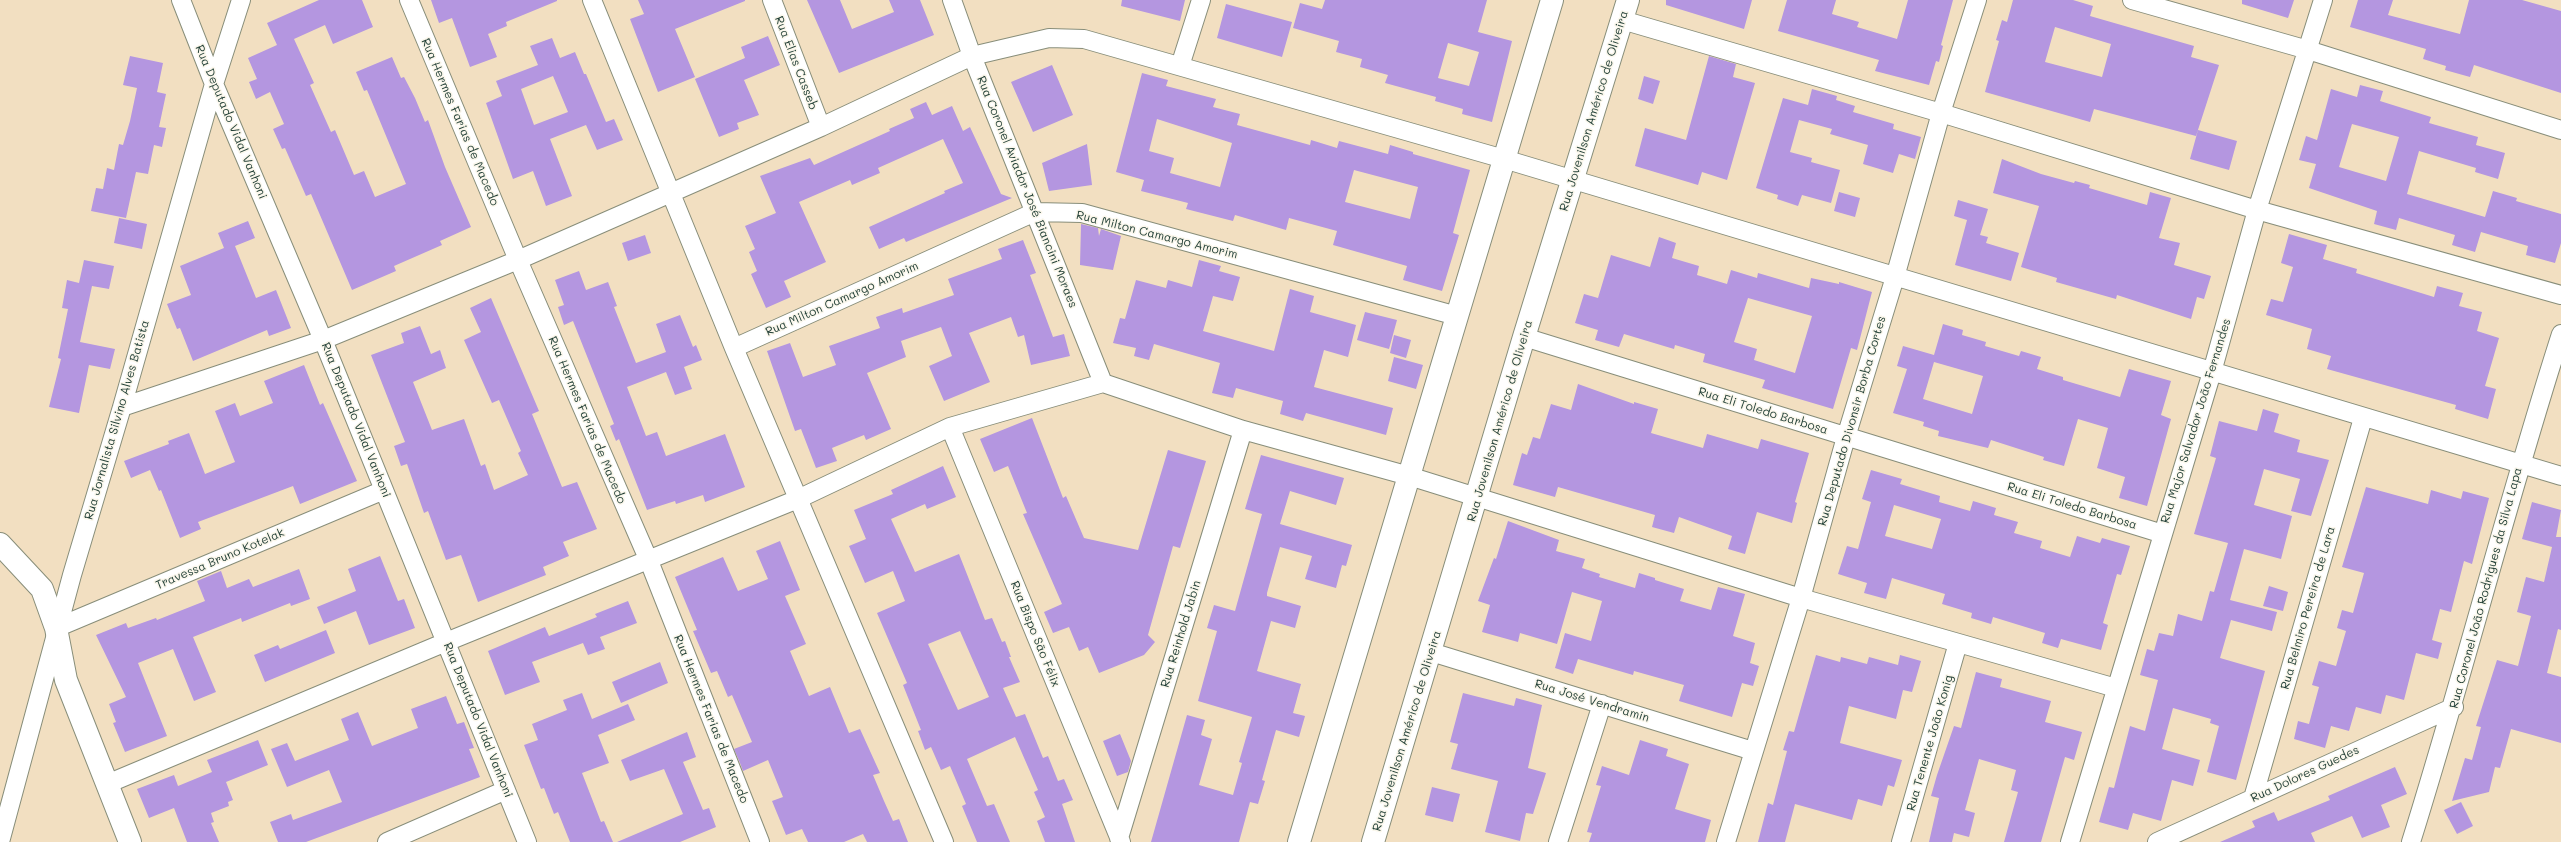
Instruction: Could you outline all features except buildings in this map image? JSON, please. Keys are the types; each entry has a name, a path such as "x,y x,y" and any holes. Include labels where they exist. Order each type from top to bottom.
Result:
{"main road":[{"path":"1299,842 1552,0"},
{"name":"Rua Jovenilson Américo de Oliveira","path":"1373,842 1478,498 1524,337 1574,180 1625,10"},
{"path":"0,544 42,589 56,628 66,680 130,842"}],"street":[{"name":"Rua Deputado Vidal Vanhoni","path":"181,0 214,84 323,340 527,842"},
{"name":"Rua Jornalista Silvino Alves Batista","path":"0,842 56,628 122,407 214,84 241,0"},
{"name":"Rua Hermes Farias de Macedo","path":"409,0 518,260 648,561 760,842"},
{"path":"592,0 734,348 944,842"},
{"name":"Rua Elias Casseb","path":"772,0 821,127"},
{"name":"Rua Coronel Aviador José Biancini Moraes","path":"952,0 972,56 1103,383"},
{"path":"1180,66 1201,0"},
{"name":"Rua Deputado Divonsir Borba Cortes","path":"1726,842 1753,750 1801,598 1846,437 1895,277 1941,113 1977,0"},
{"path":"2132,0 2308,50 2561,130"},
{"name":"Rua Major Salvador João Fernandes","path":"2070,842 2212,372 2257,210 2323,0"},
{"path":"1625,10 1941,113 2257,210 2561,295"},
{"path":"122,407 323,340 518,260 821,127 972,56 1049,38 1084,39 1504,159 2520,465 2561,476"},
{"name":"Rua Milton Camargo Amorim","path":"734,348 1035,212 1082,213 1457,316"},
{"name":"Rua Coronel João Rodrigues da Silva Lapa","path":"2411,842 2454,707 2520,465 2561,334"},
{"name":"Rua Eli Toledo Barbosa","path":"1524,337 2163,534"},
{"path":"107,784 446,642 798,499 950,427 1103,383 1243,430 1409,476 1801,598 2116,688"},
{"name":"Rua Belmiro Pereira de Lara","path":"2253,798 2364,418"},
{"name":"Rua Bispo São Félix","path":"950,427 1120,840"},
{"name":"Rua Reinhold Jabin","path":"1120,840 1243,430"},
{"name":"Travessa Bruno Kotelak","path":"56,628 384,490"},
{"name":"Rua Tenente João Konig","path":"1902,842 1958,643"},
{"name":"Rua José Vendramin","path":"1431,652 1753,750"},
{"path":"1558,842 1602,704"},
{"name":"Rua Dolores Guedes","path":"2157,842 2454,707"},
{"path":"387,842 506,790"}]}
